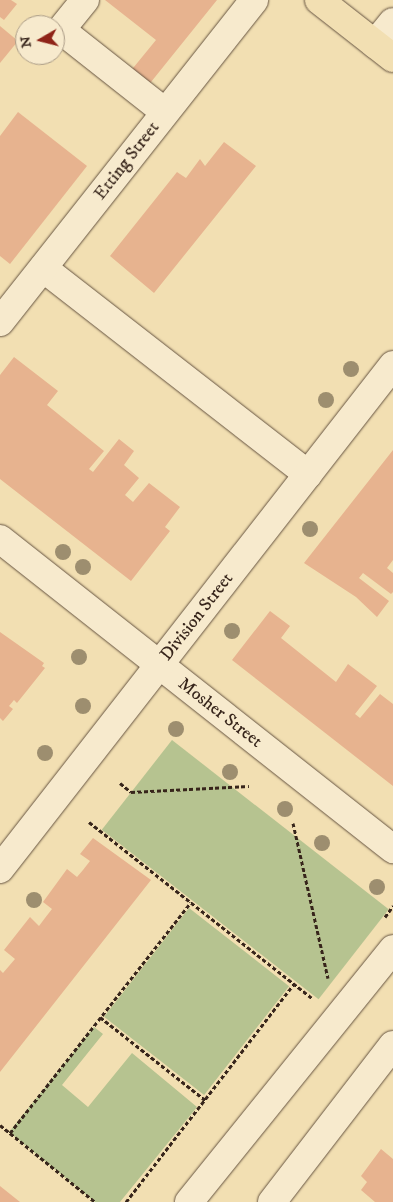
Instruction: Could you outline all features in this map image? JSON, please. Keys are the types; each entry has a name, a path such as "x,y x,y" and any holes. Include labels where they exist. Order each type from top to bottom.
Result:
{"main road":[{"path":"319,0 384,51"}],"street":[{"path":"85,0 61,30 165,112"},
{"name":"Etting Street","path":"0,322 254,0"},
{"path":"384,51 393,22"},
{"path":"43,268 308,474"},
{"name":"Division Street","path":"0,868 393,365"},
{"name":"Mosher Street","path":"0,539 393,849"},
{"path":"189,1202 393,949"},
{"path":"272,1202 393,1045"}],"path":[{"path":"120,783 131,792 248,786"},
{"path":"89,822 294,984 314,999 321,999"},
{"path":"293,823 329,981"},
{"path":"10,1133 191,902"},
{"path":"382,922 393,906"},
{"path":"126,1202 294,984"},
{"path":"100,1017 205,1100"},
{"path":"0,1125 95,1202"}],"green space":[{"path":"172,740 389,909 319,999 102,830"},
{"path":"189,908 289,986 204,1095 104,1017"},
{"path":"94,1027 103,1034 62,1085 88,1107 132,1053 197,1107 120,1202 95,1202 9,1132"}],"building":[{"path":"0,0 11,0 17,4 4,20 0,17"},
{"path":"105,0 217,0 147,87 129,73 156,40"},
{"path":"0,26 15,38 15,45 0,63"},
{"path":"18,112 87,166 10,264 0,256 0,136"},
{"path":"224,142 256,166 154,293 110,256 177,172 186,178 200,159 205,166"},
{"path":"14,357 58,391 47,405 104,451 89,469 93,472 119,439 134,451 124,465 139,478 125,495 133,502 149,483 180,507 165,527 170,531 131,581 0,479 0,375"},
{"path":"393,450 393,560 387,568 393,573 393,592 391,594 363,573 359,578 389,601 377,617 356,597 304,563"},
{"path":"270,611 290,626 281,638 336,682 348,664 377,686 355,714 360,718 380,694 393,704 393,786 232,660"},
{"path":"0,632 44,663 42,666 45,668 17,703 14,700 9,706 13,709 3,721 0,718"},
{"path":"93,838 151,880 0,1072 0,970 3,973 15,959 4,950 30,917 39,926 52,909 43,902 67,869 77,877 90,861 80,854"},
{"path":"381,1149 393,1159 393,1202 375,1202 361,1190 367,1182 361,1176"},
{"path":"0,1186 20,1202 0,1202"}]}
